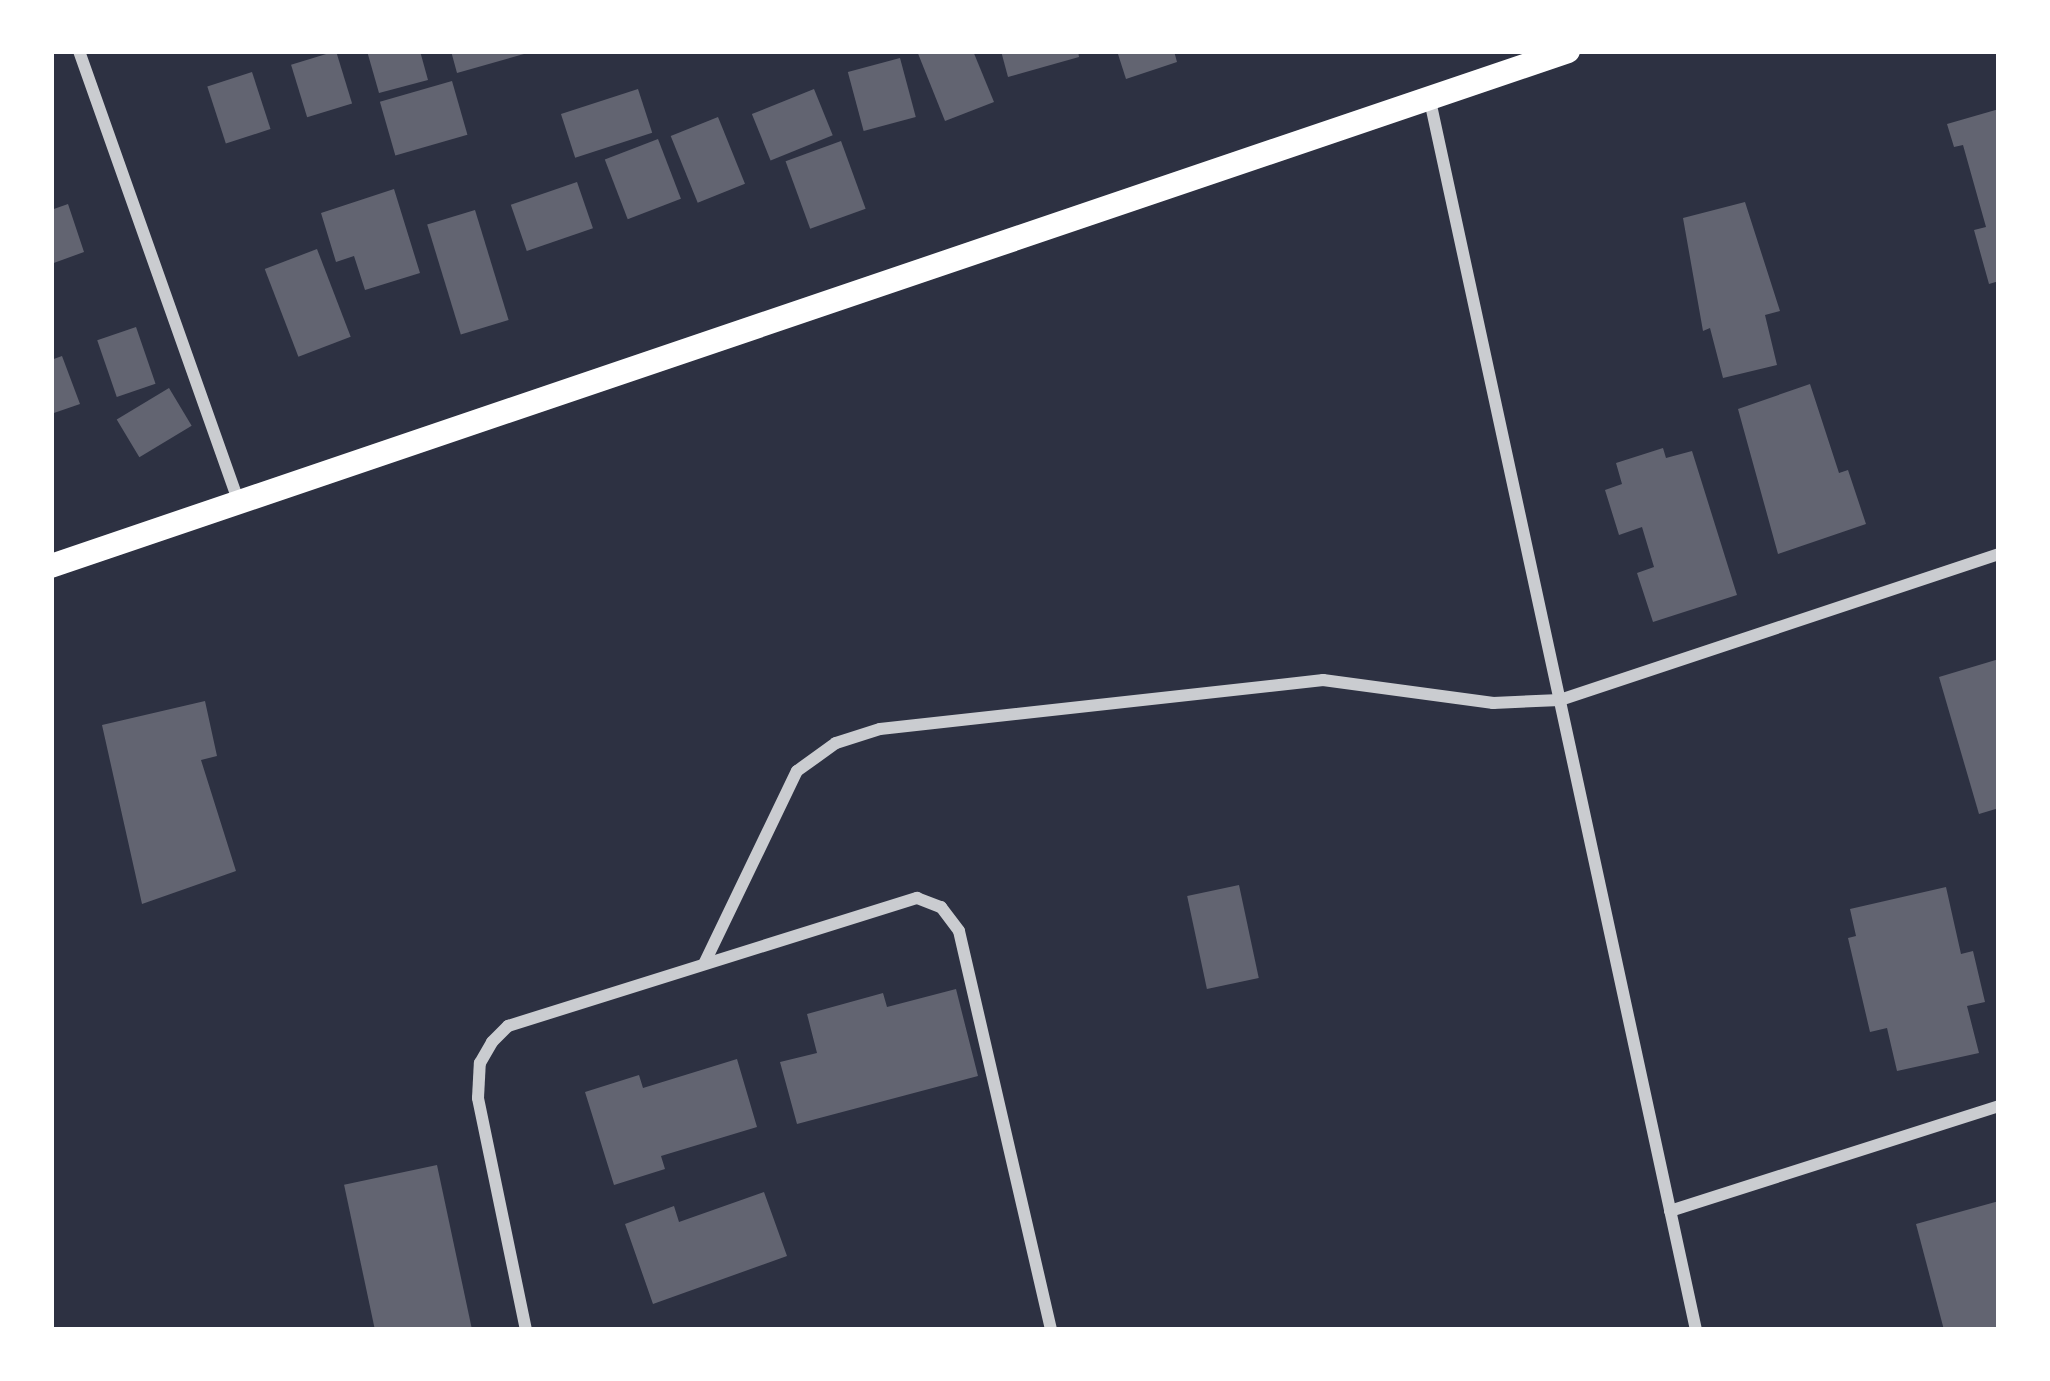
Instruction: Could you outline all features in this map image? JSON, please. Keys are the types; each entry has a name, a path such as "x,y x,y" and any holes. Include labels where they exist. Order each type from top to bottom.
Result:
{"main road":[{"path":"51,566 240,506 1568,51"}],"street":[{"path":"80,51 240,506"},
{"path":"1429,97 1696,1330"},
{"path":"705,962 797,771 836,743 880,729 1323,680 1493,704 1560,700 1999,554"},
{"path":"526,1330 478,1098 479,1064 508,1026 868,907 917,898 941,908 959,931 1051,1330"},
{"path":"1670,1210 1999,1106"}],"building":[{"path":"336,51 352,104 307,117 291,65"},
{"path":"367,51 420,51 428,80 379,93"},
{"path":"451,51 531,51 531,52 457,73"},
{"path":"917,51 973,51 994,102 945,121"},
{"path":"1001,51 1078,51 1079,57 1008,77"},
{"path":"1117,51 1174,51 1177,62 1126,79"},
{"path":"900,58 916,117 864,131 848,72"},
{"path":"252,72 271,129 226,144 207,87"},
{"path":"452,81 467,135 395,156 380,102"},
{"path":"638,89 652,133 575,158 561,114"},
{"path":"814,89 833,135 771,160 752,114"},
{"path":"1999,109 1999,281 1989,284 1974,230 1986,227 1963,145 1954,147 1947,124"},
{"path":"718,117 745,184 698,203 671,136"},
{"path":"658,139 681,199 628,219 605,159"},
{"path":"841,141 866,209 810,229 786,161"},
{"path":"577,182 593,228 527,251 511,205"},
{"path":"394,189 420,273 365,290 354,256 336,262 321,213"},
{"path":"1745,202 1780,311 1765,315 1777,365 1723,378 1710,328 1703,331 1683,218"},
{"path":"68,204 84,252 51,264 51,210"},
{"path":"475,210 509,320 461,335 427,225"},
{"path":"317,249 351,337 298,357 265,269"},
{"path":"136,327 156,384 117,397 97,340"},
{"path":"62,356 80,404 51,414 51,360"},
{"path":"1810,384 1839,473 1848,470 1866,524 1778,554 1738,409"},
{"path":"169,388 192,426 139,457 117,419"},
{"path":"1663,448 1666,458 1692,451 1737,595 1653,622 1637,573 1654,567 1642,527 1619,535 1605,490 1622,484 1616,463"},
{"path":"1999,659 1999,808 1979,814 1939,677"},
{"path":"205,701 217,756 201,760 236,871 142,904 102,725"},
{"path":"1239,885 1259,978 1207,989 1187,896"},
{"path":"1946,887 1961,954 1973,951 1985,1002 1967,1006 1979,1053 1897,1071 1887,1028 1870,1032 1848,938 1856,936 1850,909"},
{"path":"956,989 978,1076 797,1124 780,1062 817,1053 807,1014 883,993 887,1007"},
{"path":"737,1059 757,1127 661,1156 665,1169 614,1185 585,1092 639,1075 643,1088"},
{"path":"437,1165 472,1330 375,1330 344,1185"},
{"path":"764,1192 787,1256 653,1304 625,1224 674,1206 679,1222"},
{"path":"1999,1201 1999,1330 1944,1330 1916,1224"}]}
